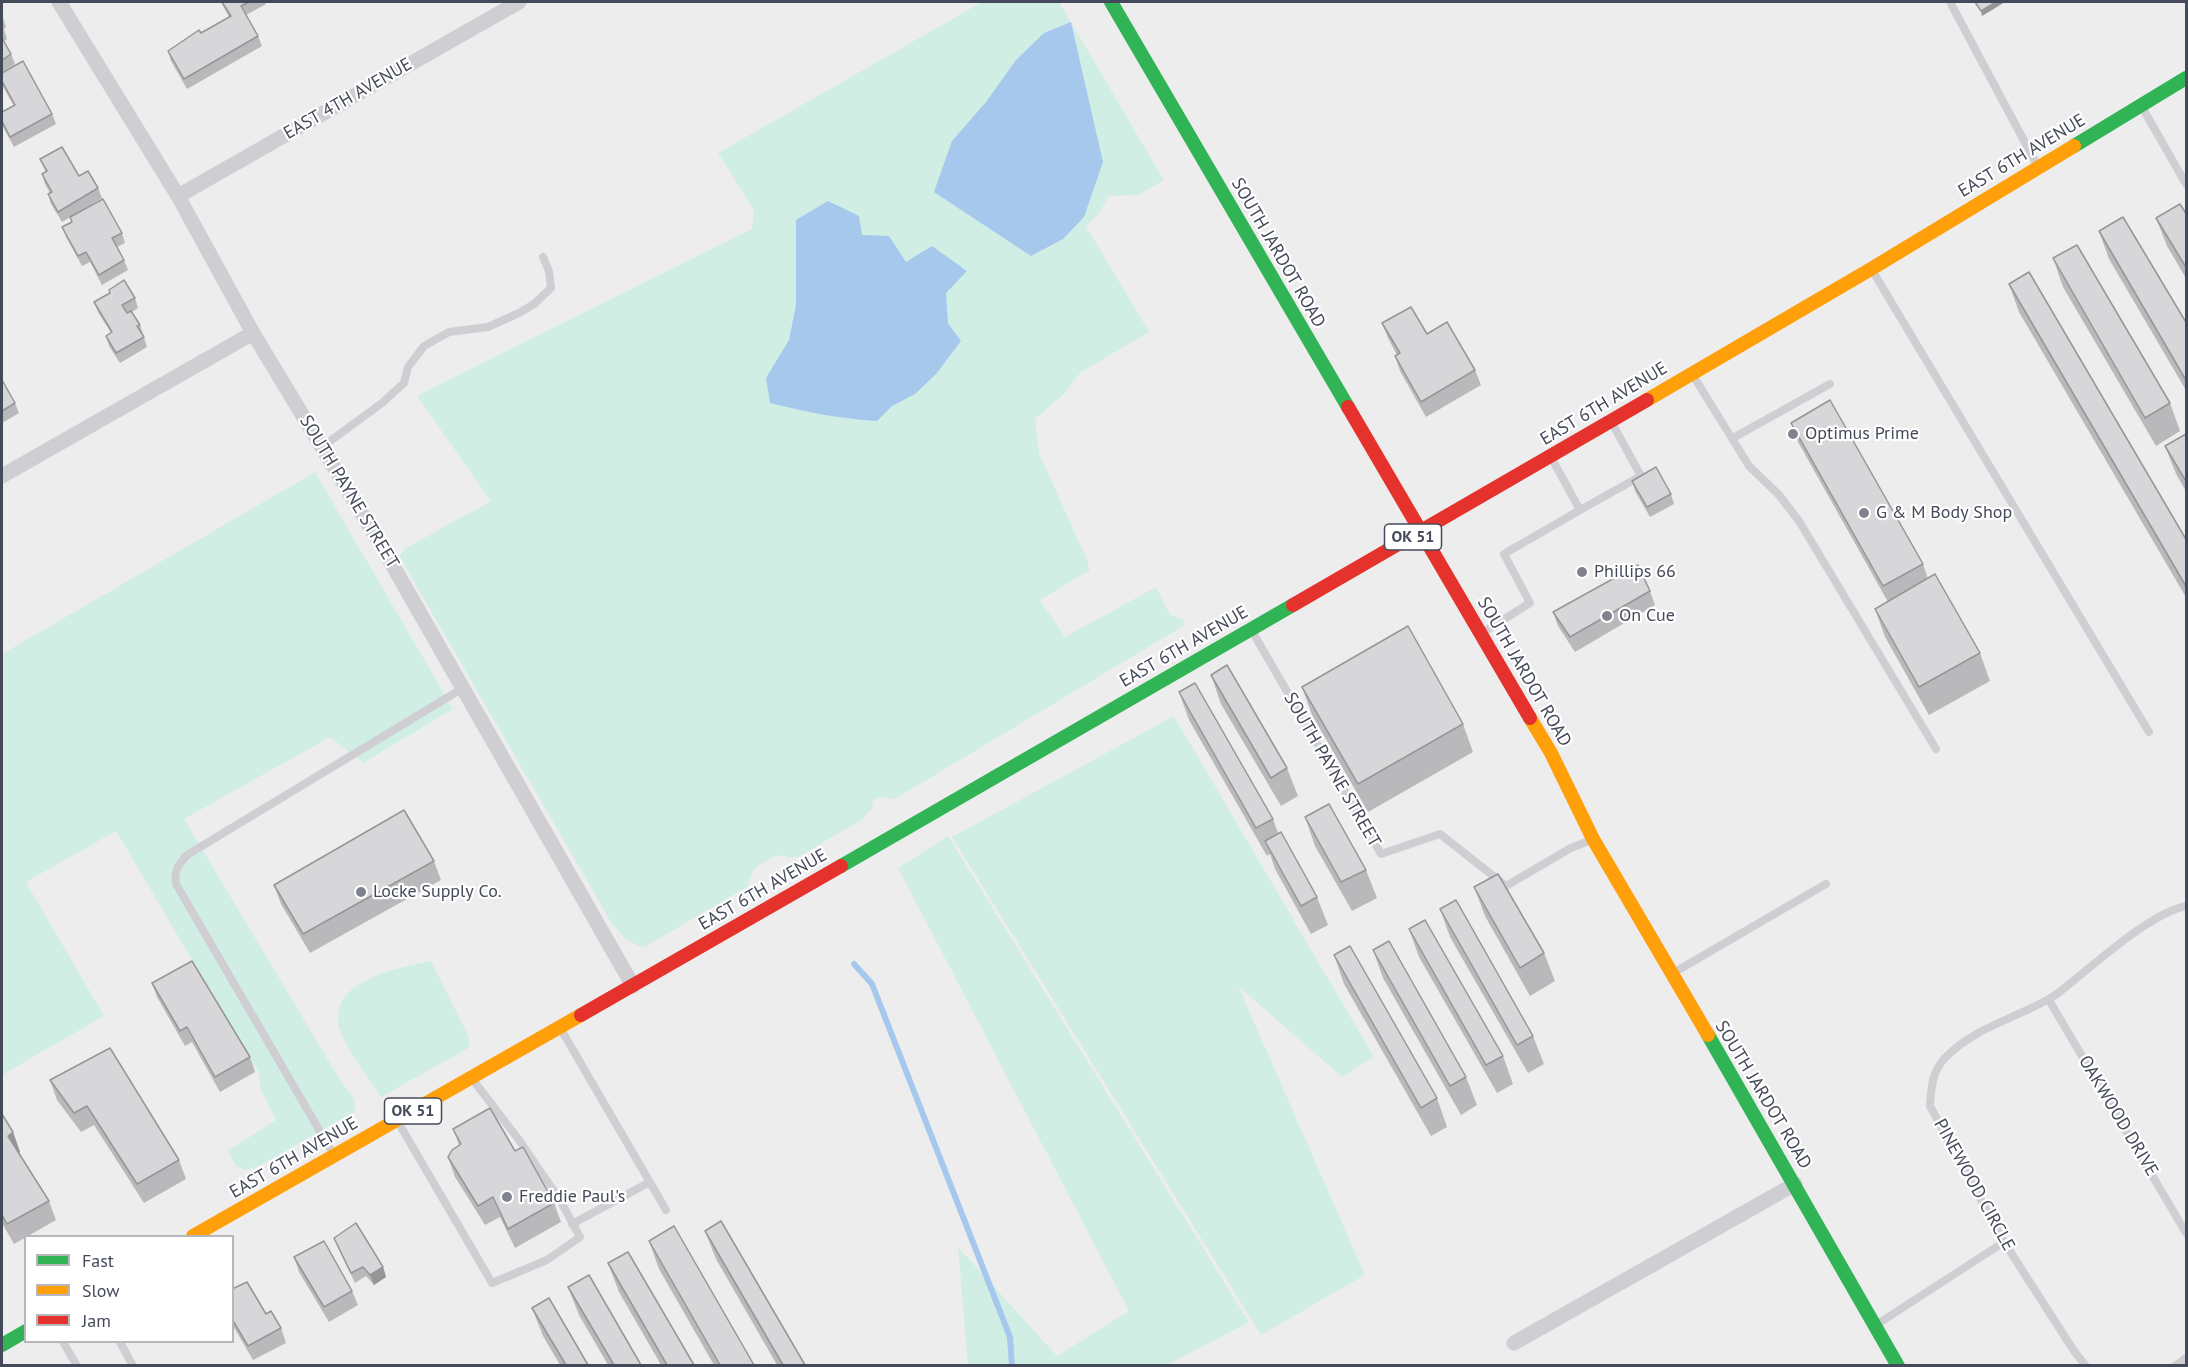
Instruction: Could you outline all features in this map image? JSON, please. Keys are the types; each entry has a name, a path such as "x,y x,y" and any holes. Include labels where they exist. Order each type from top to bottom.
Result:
{"main road":[{"name":"SOUTH JARDOT ROAD","path":"1111,2 1551,753 1593,839 1898,1365"},
{"name":"EAST 6TH AVENUE","path":"195,1235 1422,532 1871,269 2187,78"},
{"path":"2,1345 24,1332"}],"street":[{"name":"SOUTH PAYNE STREET","path":"59,2 178,196 253,333 463,688 633,986"},
{"name":"EAST 4TH AVENUE","path":"178,196 519,2"},
{"path":"2,476 253,333"},
{"path":"1514,1343 1795,1184"}],"lane":[{"path":"1950,2 2038,167"},
{"path":"2141,106 2187,184"},
{"path":"322,447 382,403 404,383 408,367 424,346 449,332 488,327 534,304 551,288 549,272 543,257"},
{"path":"1871,269 2149,732"},
{"path":"1692,374 1749,466 1779,495 1799,521 1936,749"},
{"path":"1732,438 1830,384"},
{"path":"1481,634 1530,603 1504,554 1641,476 1611,421"},
{"path":"1551,457 1580,510"},
{"name":"SOUTH PAYNE STREET","path":"1251,630 1381,854 1440,834 1506,886 1571,848 1593,839"},
{"path":"334,1156 176,884 175,873 179,863 187,855 463,688"},
{"path":"1671,974 1826,884"},
{"name":"PINEWOOD CIRCLE","path":"2086,1365 2074,1351 2004,1242 1930,1106 1931,1083 1943,1060 1965,1041 2003,1020 2049,1000 2127,939 2156,920 2187,906"},
{"name":"OAKWOOD DRIVE","path":"2049,1000 2187,1233"},
{"path":"560,1027 666,1210"},
{"path":"397,1120 492,1283 547,1260 580,1238 560,1200 519,1140 471,1077"},
{"path":"572,1224 650,1182"},
{"path":"1875,1326 2004,1242"},
{"path":"64,1343 77,1365"},
{"path":"121,1343 133,1365"},
{"path":"2175,1365 2187,1358"}],"green space":[{"path":"982,2 1059,2 1164,180 1138,195 1109,196 1097,216 1086,226 1149,332 1080,373 1064,394 1035,419 1039,453 1090,570 1040,600 1065,637 1156,587 1170,615 1183,619 1185,625 895,799 882,797 873,800 872,809 860,821 796,858 776,855 754,869 747,887 643,948 625,939 611,922 399,556 406,548 491,501 417,396 752,229 754,210 718,153"},
{"path":"315,472 453,709 363,763 330,737 184,819 340,1080 354,1099 355,1112 259,1166 245,1170 236,1166 228,1151 276,1120 260,1088 259,1073 116,831 26,882 104,1016 2,1075 2,654"},
{"path":"1174,716 1374,1057 1342,1077 1238,986 1365,1275 1261,1335 952,837"},
{"path":"948,836 1249,1322 1167,1365 968,1365 958,1247 1057,1356 1129,1311 898,868"},
{"path":"431,961 468,1035 470,1047 381,1097 342,1037 338,1013 343,999 353,988 383,973"}],"water":[{"path":"1071,22 1103,162 1084,217 1063,239 1031,256 934,192 952,141 986,102 1016,60 1044,33"},
{"path":"828,201 859,216 862,235 889,236 906,262 932,246 967,271 946,293 948,323 961,341 936,374 915,394 892,406 877,421 823,415 770,403 766,378 789,340 796,305 796,220"}],"building":[{"path":"222,2 249,2 241,6 258,36 184,79 168,51 199,30 201,33 231,16"},
{"path":"1975,2 1996,2 1981,11"},
{"path":"2,38 11,54 2,60"},
{"path":"23,61 52,114 10,137 2,121 2,112 15,105 2,81 2,73"},
{"path":"62,147 79,176 88,171 98,188 58,212 48,194 52,192 42,174 47,171 40,159"},
{"path":"103,199 122,233 112,238 124,260 99,275 86,252 78,256 62,227 72,222 70,217"},
{"path":"2180,204 2187,215 2187,269 2156,218"},
{"path":"2123,217 2187,324 2187,382 2099,231"},
{"path":"2077,245 2170,403 2145,418 2053,258"},
{"path":"2029,272 2187,541 2187,588 2009,284"},
{"path":"124,280 135,298 122,305 127,313 131,311 144,337 116,353 106,336 112,332 94,302 110,293 109,290"},
{"path":"1411,307 1427,334 1447,322 1475,370 1421,402 1395,356 1400,353 1382,323"},
{"path":"2,380 15,403 2,411"},
{"name":"G & M Body Shop","path":"1830,400 1923,564 1883,586 1791,423"},
{"path":"2187,435 2187,483 2165,446"},
{"path":"1656,467 1671,494 1647,507 1632,481"},
{"path":"1638,565 1650,591 1570,637 1553,612"},
{"path":"1935,574 1980,653 1919,687 1875,609"},
{"path":"1408,626 1463,724 1358,784 1302,687"},
{"path":"1227,665 1287,768 1271,778 1211,675"},
{"path":"1195,683 1273,819 1256,828 1179,692"},
{"path":"1329,804 1366,870 1341,882 1305,817"},
{"name":"Locke Supply Co.","path":"404,810 434,861 303,934 274,885"},
{"path":"1281,832 1317,897 1301,906 1265,841"},
{"path":"1498,874 1544,953 1520,968 1474,887"},
{"path":"1456,900 1533,1036 1517,1045 1440,909"},
{"path":"1425,920 1503,1056 1486,1065 1409,929"},
{"path":"1389,941 1466,1077 1450,1086 1373,950"},
{"path":"1350,946 1437,1098 1421,1108 1334,955"},
{"path":"192,961 250,1057 215,1077 187,1027 180,1031 152,983"},
{"path":"110,1048 179,1160 137,1184 87,1106 74,1113 50,1080"},
{"name":"Freddie Paul's","path":"490,1108 515,1151 523,1147 554,1203 508,1229 493,1197 478,1206 448,1157 452,1150 461,1144 453,1129"},
{"path":"2,1114 13,1132 8,1136 49,1201 7,1224 2,1215"},
{"path":"721,1221 805,1365 783,1365 705,1231"},
{"path":"356,1223 383,1267 370,1275 363,1267 351,1273 334,1238"},
{"path":"674,1226 754,1365 720,1365 649,1241"},
{"path":"324,1241 352,1291 324,1307 294,1257"},
{"path":"628,1252 694,1365 667,1365 608,1263"},
{"path":"589,1275 641,1365 614,1365 568,1287"},
{"path":"247,1282 266,1314 271,1311 281,1328 248,1346 234,1322 234,1288"},
{"path":"549,1298 588,1365 566,1365 532,1308"}],"waterway":[{"path":"854,964 872,984 1010,1337 1012,1366"}],"traffic: fast":[{"path":"1111,2 1348,407"},
{"path":"2074,146 2186,78"},
{"path":"841,866 1293,605"},
{"path":"1708,1035 1898,1366"},
{"path":"2,1345 24,1332"}],"traffic: slow":[{"path":"1647,400 1871,269 2074,146"},
{"path":"1530,718 1551,753 1593,839 1708,1035"},
{"path":"195,1235 581,1015"}],"traffic: jam":[{"path":"1293,605 1647,400"},
{"path":"1348,407 1530,718"},
{"path":"581,1015 841,866"}],"place":[{"name":"Optimus Prime","path":"1793,434"},
{"name":"G & M Body Shop","path":"1864,513"},
{"name":"Phillips 66","path":"1582,572"},
{"name":"On Cue","path":"1607,616"},
{"name":"Locke Supply Co.","path":"361,892"},
{"name":"Freddie Paul's","path":"507,1197"}]}
